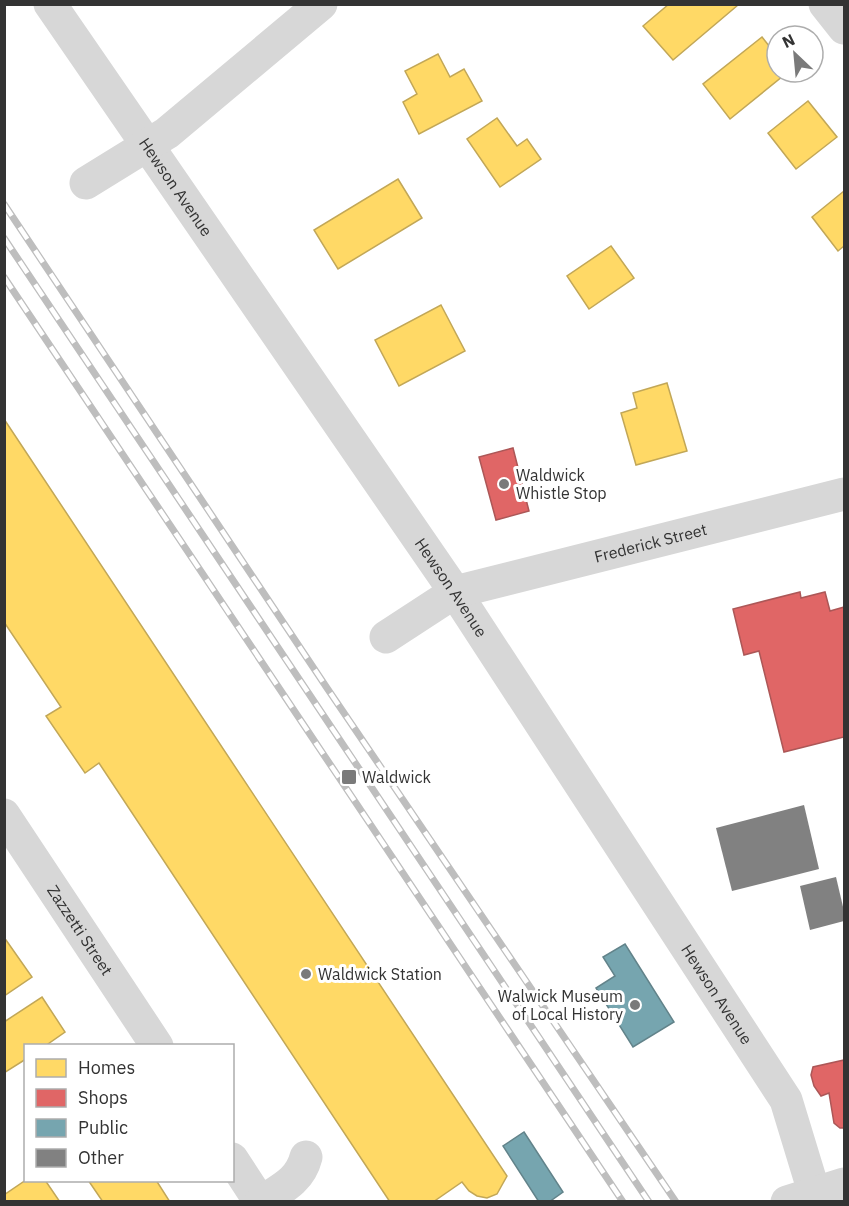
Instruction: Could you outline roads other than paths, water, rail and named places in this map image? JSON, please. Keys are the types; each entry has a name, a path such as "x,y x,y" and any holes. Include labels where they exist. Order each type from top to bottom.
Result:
{"street":[{"name":"Hewson Avenue","path":"50,4 455,592 786,1100 815,1192"},
{"path":"86,183 167,133 321,4"},
{"path":"825,4 844,28"},
{"name":"Frederick Street","path":"386,637 455,592 844,494"},
{"name":"Zazzetti Street","path":"4,815 156,1044"},
{"path":"234,1162 261,1202 296,1179 303,1170 306,1157"}],"railway":[{"path":"4,204 327,688 676,1202"},
{"path":"4,238 649,1202"},
{"path":"4,277 623,1202"}],"place":[{"name":"Waldwick Whistle Stop","path":"504,484"},
{"name":"Waldwick","path":"349,777"},
{"name":"Waldwick Station","path":"306,974"},
{"name":"Walwick Museum of Local History","path":"635,1005"}]}
